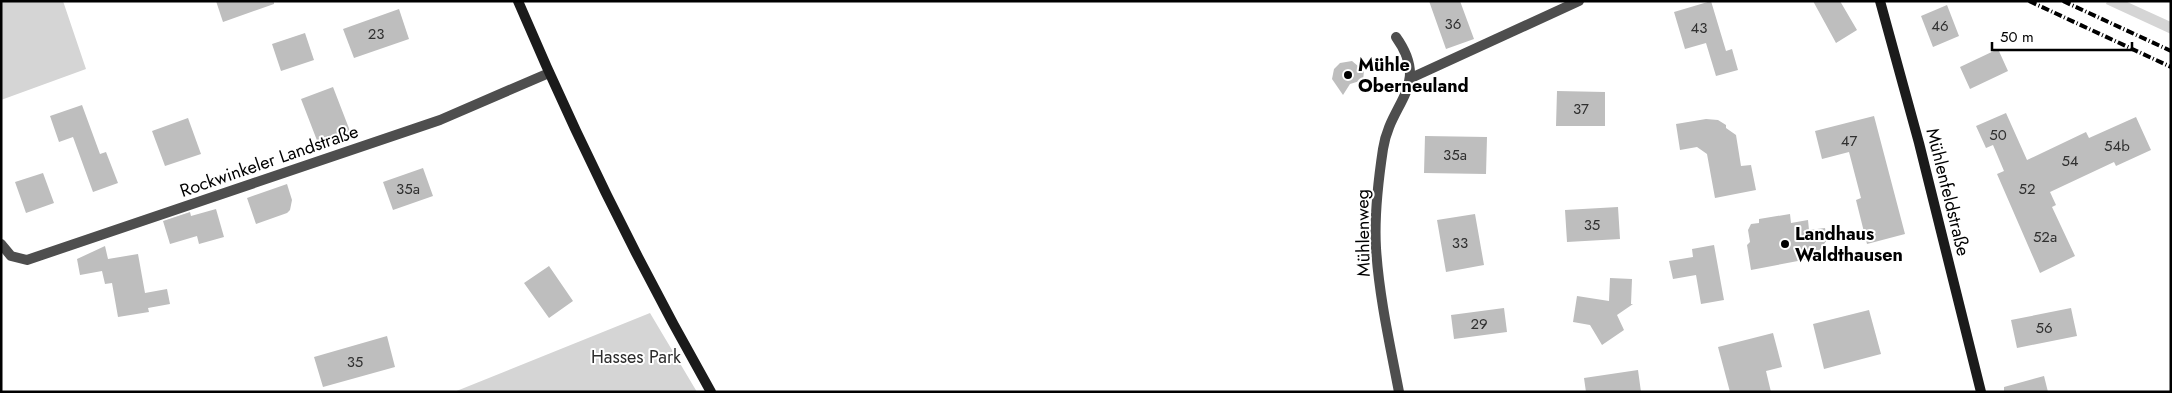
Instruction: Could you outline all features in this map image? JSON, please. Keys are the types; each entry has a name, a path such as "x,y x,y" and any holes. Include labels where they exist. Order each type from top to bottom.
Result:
{"main road":[{"path":"518,1 599,182 711,392"},
{"name":"Mühlenfeldstraße","path":"1880,1 1919,143 1980,392"}],"street":[{"path":"1396,37 1406,50 1411,78 1579,1"},
{"name":"Rockwinkeler Landstraße","path":"1,244 11,256 27,260 440,120 549,73"},
{"name":"Mühlenweg","path":"1399,392 1382,302 1376,248 1378,184 1385,138 1408,89 1411,78"}],"green space":[{"path":"1,1 63,1 86,69 1,100"},
{"path":"2107,1 2125,1 2171,22 2171,34 2106,4"},
{"name":"Hasses Park","path":"650,313 697,392 454,392"}],"building":[{"path":"216,1 274,1 274,4 223,22"},
{"path":"1429,1 1460,1 1474,39 1446,49"},
{"path":"1711,1 1726,51 1732,49 1738,70 1716,76 1706,43 1685,49 1674,12"},
{"path":"1813,1 1840,1 1857,30 1836,43"},
{"path":"1947,5 1959,36 1933,47 1921,16"},
{"path":"399,9 409,39 354,58 343,29"},
{"path":"305,33 314,60 281,71 272,44"},
{"path":"1998,49 2008,71 1970,89 1960,67"},
{"name":"Mühle Oberneuland","path":"1352,61 1364,71 1363,80 1350,84 1343,95 1332,79 1334,69 1340,63"},
{"path":"333,87 350,131 318,143 301,99"},
{"path":"1557,91 1605,92 1605,126 1556,126"},
{"path":"82,105 100,154 106,152 118,183 93,192 73,137 59,142 50,116"},
{"path":"2006,113 2027,160 2086,132 2089,138 2136,117 2151,150 2116,166 2114,162 2050,192 2056,205 2052,207 2075,256 2040,273 1997,174 2004,171 1993,145 1986,148 1976,126"},
{"path":"1874,116 1905,234 1867,244 1856,200 1861,198 1849,152 1822,159 1815,131"},
{"path":"188,118 201,154 165,166 152,131"},
{"path":"1706,119 1718,120 1736,135 1741,166 1751,165 1756,190 1715,198 1707,154 1697,147 1680,150 1676,124"},
{"path":"1425,136 1487,137 1486,174 1424,173"},
{"path":"423,168 433,196 393,210 383,182"},
{"path":"43,173 54,203 26,213 15,182"},
{"path":"287,184 292,200 290,210 287,213 256,224 247,198"},
{"path":"1618,207 1620,239 1567,242 1565,210"},
{"path":"216,209 224,237 199,244 197,236 170,244 163,221 190,212 191,216"},
{"path":"1475,214 1484,265 1446,272 1437,220"},
{"name":"Landhaus Waldthausen","path":"1790,214 1791,223 1808,220 1809,230 1825,228 1827,240 1818,252 1819,257 1751,270 1747,245 1750,242 1748,230 1751,224 1759,223 1759,219"},
{"path":"1714,245 1724,300 1701,304 1696,275 1673,279 1669,261 1693,257 1692,249"},
{"path":"105,246 108,259 138,254 145,293 167,289 170,304 148,308 149,312 118,317 112,283 105,284 102,271 80,275 77,259"},
{"path":"549,266 573,301 549,318 524,283"},
{"path":"1610,278 1632,279 1631,304 1633,304 1617,315 1624,330 1602,345 1590,325 1573,322 1577,296 1609,301"},
{"path":"1504,308 1507,332 1454,339 1451,315"},
{"path":"2071,308 2077,336 2017,348 2011,320"},
{"path":"1869,310 1881,354 1824,369 1813,324"},
{"path":"1773,333 1782,367 1766,371 1771,392 1730,392 1718,347"},
{"path":"387,336 395,367 323,387 314,357"},
{"path":"1638,370 1641,392 1586,392 1584,378"},
{"path":"2044,376 2048,392 2004,392 2004,387"}],"railway":[{"path":"2029,1 2171,67"},
{"path":"2063,1 2171,51"}],"place":[{"name":"Mühle Oberneuland","path":"1348,75"},
{"name":"Landhaus Waldthausen","path":"1785,244"}]}
